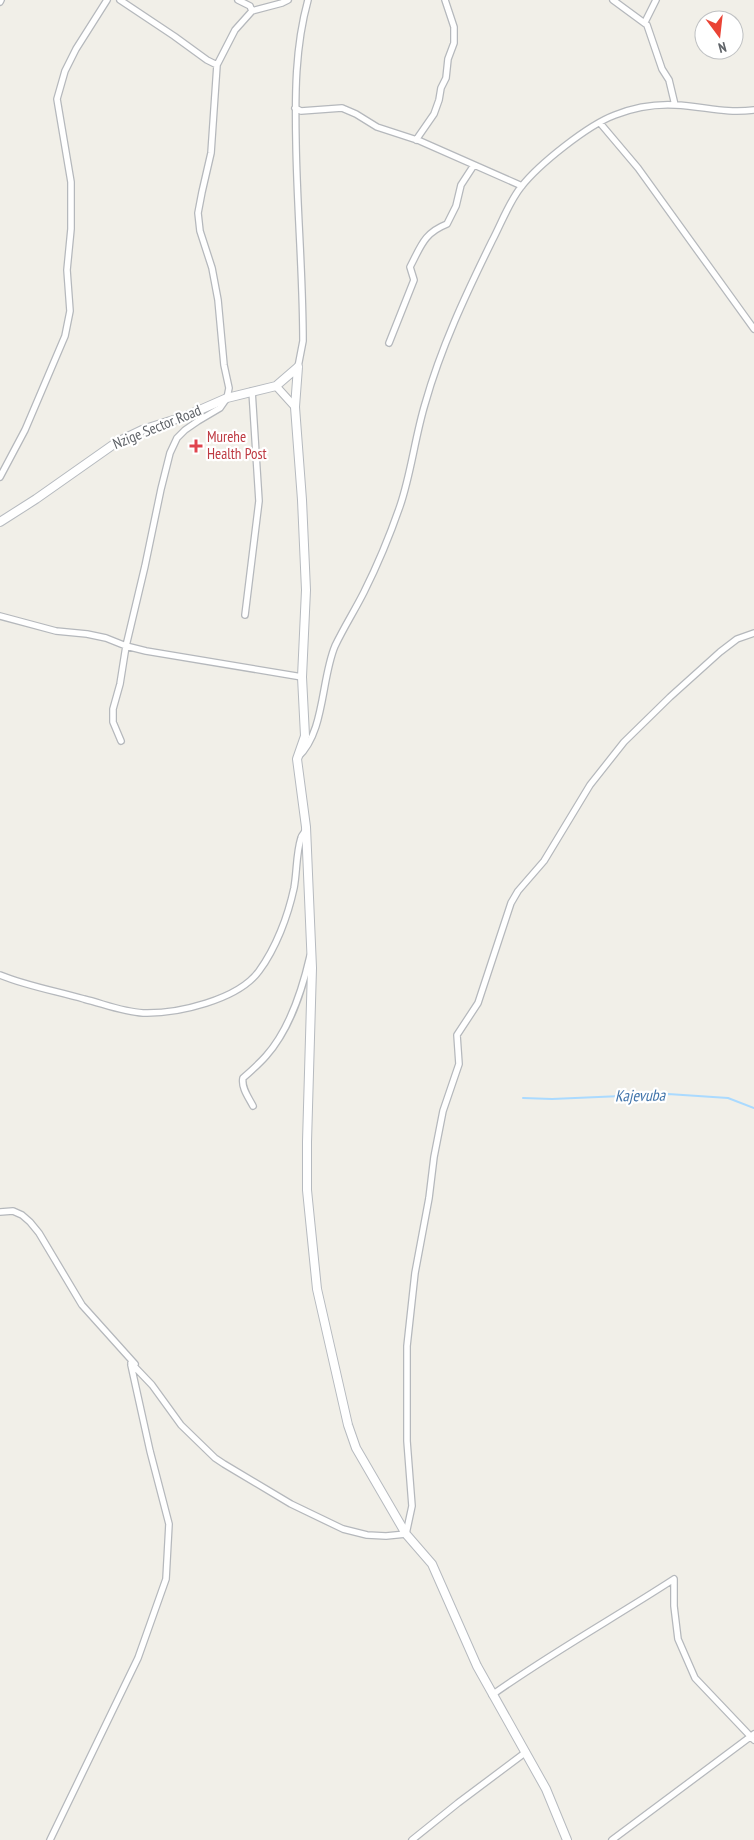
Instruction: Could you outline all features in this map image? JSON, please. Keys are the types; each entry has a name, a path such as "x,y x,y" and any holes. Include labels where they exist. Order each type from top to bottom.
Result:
{"main road":[{"name":"Nzige Sector Road","path":"0,522 117,442 142,430 186,416 228,398 252,390 276,386 298,368"},
{"path":"298,368 295,407 306,590 302,677 306,736 297,759 306,827 311,949 307,1190 317,1289 352,1436 366,1467 406,1534 432,1564 477,1666 552,1800 568,1840"}],"street":[{"path":"0,477 11,459 32,414 69,323 67,270 71,228 71,182 57,99 65,71 76,49 107,0"},
{"path":"120,0 217,65"},
{"path":"238,0 250,6 252,11"},
{"path":"121,741 112,717 160,489 172,447 185,430 215,412 228,398 230,388 224,365 218,300 212,268 200,231 198,213 211,153 217,65 235,30 252,11 288,0"},
{"path":"298,368 303,341 303,316 295,108 298,44 301,24 308,0"},
{"path":"416,140 434,114 441,88 446,78 448,59 454,43 453,22 445,0"},
{"path":"613,0 645,22 651,34 662,69 669,80 675,105"},
{"path":"645,22 656,0"},
{"path":"297,759 305,751 311,739 328,666 336,645 380,558 400,506 424,406 445,342 484,258 521,186 561,148 612,116 662,105 730,112 754,110"},
{"path":"295,108 301,111 342,108 377,127 416,140 521,186"},
{"path":"600,123 638,168 754,329"},
{"path":"389,343 414,280 410,266 423,242 434,229 447,224 456,206 461,185 474,165"},
{"path":"276,386 295,407"},
{"path":"244,615 259,500 252,390"},
{"path":"0,616 56,631 106,638 126,646 302,677"},
{"path":"131,1363 152,1385 181,1425 215,1458 224,1464 290,1504 343,1529 367,1535 406,1534 412,1506 407,1441 406,1368 410,1310 438,1136 447,1099 459,1064 457,1035 478,1003 511,903 518,891 544,861 599,772 624,742 670,697 737,639 754,632"},
{"path":"0,975 27,985 108,1006 144,1013 183,1008 229,994 254,978 264,964 275,942 290,904 300,840 306,832 306,827"},
{"path":"253,1106 242,1082 243,1078 266,1056 280,1039 299,995 311,949"},
{"path":"0,1212 13,1211 22,1215 30,1222 39,1233 82,1305 135,1364 131,1363"},
{"path":"50,1840 138,1658 166,1579 170,1524 150,1451 131,1363"},
{"path":"492,1695 533,1666 605,1624 674,1579 674,1606 678,1639 695,1678 753,1737 612,1840"},
{"path":"412,1840 526,1752"}],"waterway":[{"name":"Kajevuba","path":"523,1098 552,1099 668,1094 728,1098 754,1108"}],"place":[{"name":"Murehe Health Post","path":"196,446"}]}
